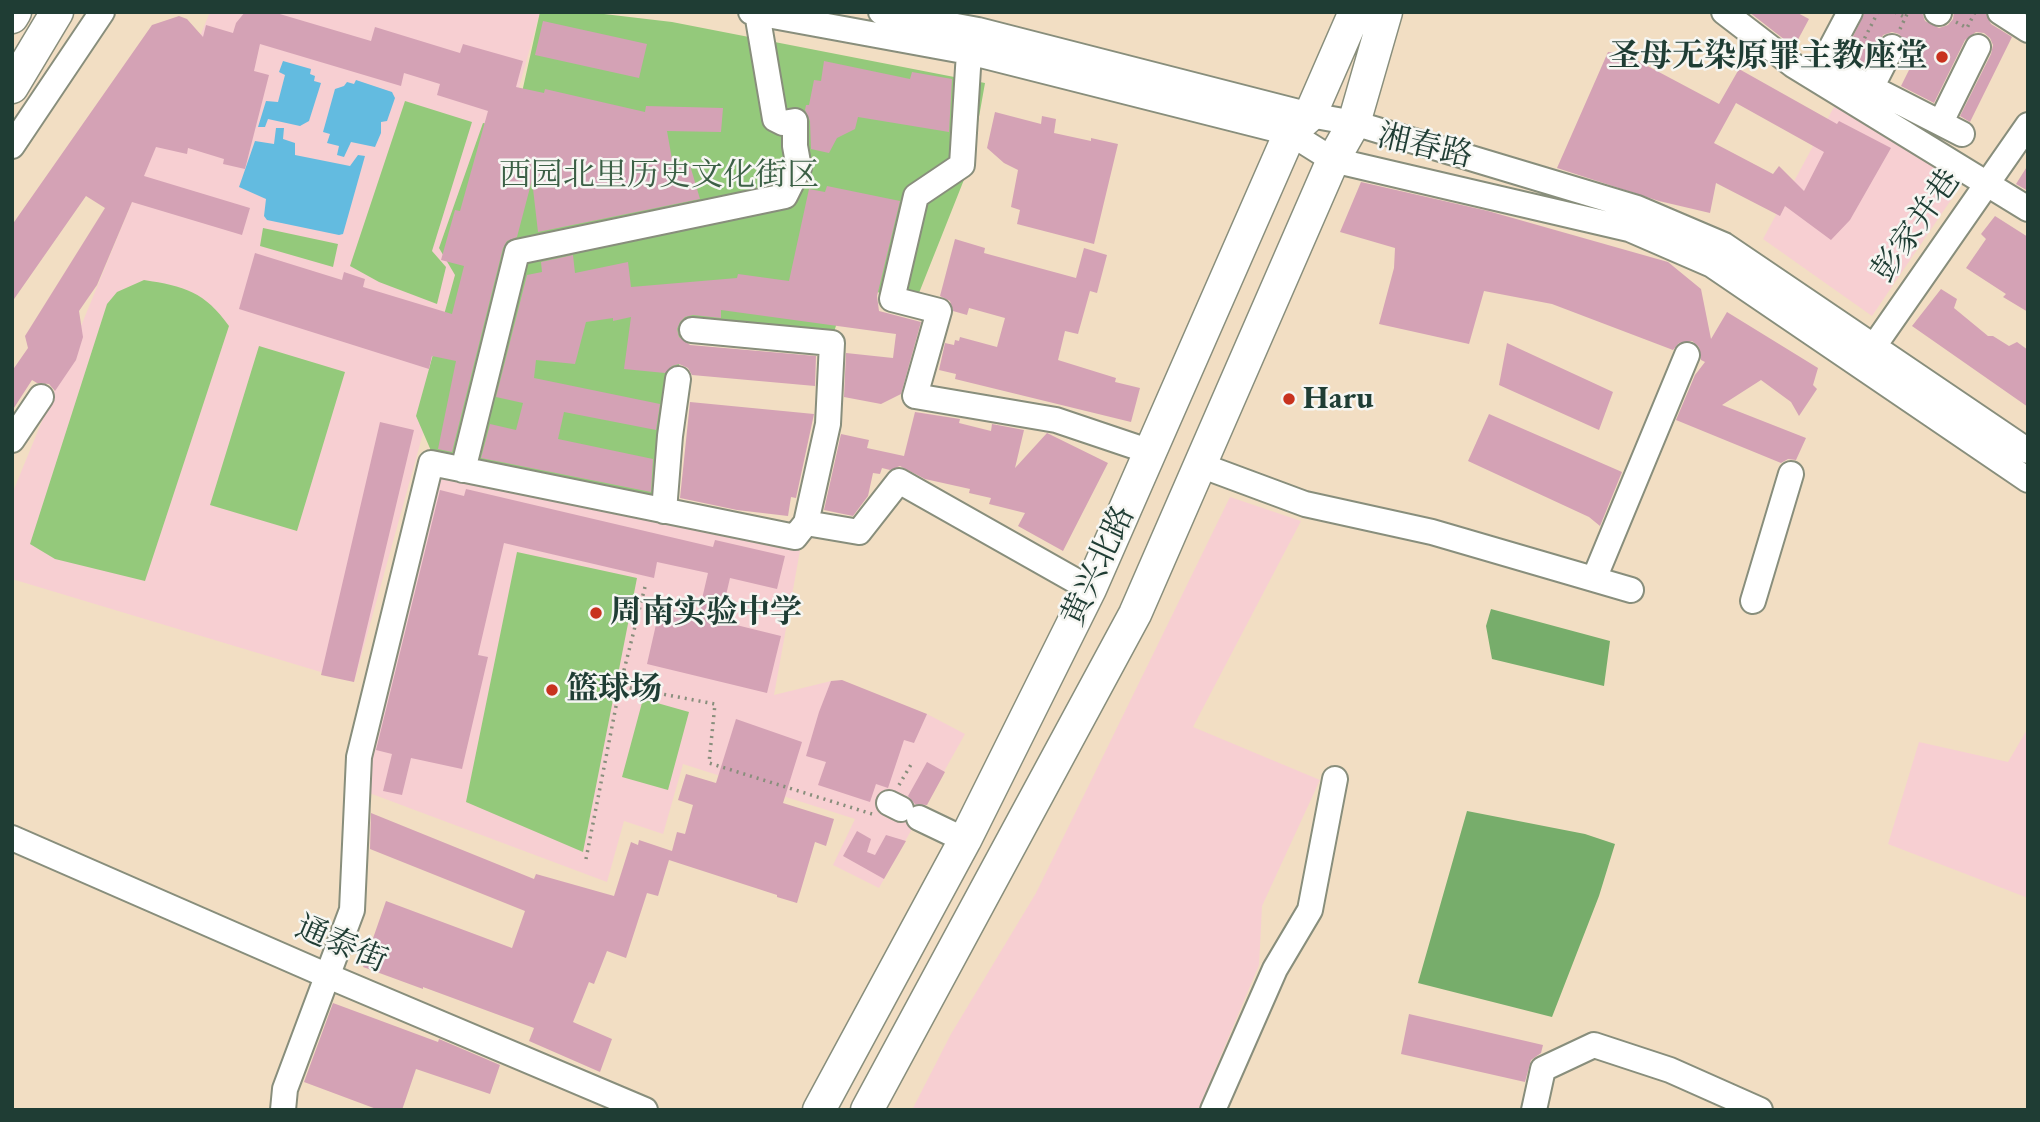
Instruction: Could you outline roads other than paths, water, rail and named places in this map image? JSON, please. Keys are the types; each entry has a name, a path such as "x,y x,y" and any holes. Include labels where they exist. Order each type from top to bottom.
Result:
{"main road":[{"path":"12,17 15,12"},
{"path":"12,87 57,12"},
{"name":"黄兴北路","path":"818,1110 965,840 1090,589 1300,124 1355,12"},
{"name":"黄兴北路","path":"867,1110 1135,614 1333,160 1354,123 1386,12"}],"street":[{"path":"12,146 102,12"},
{"path":"1724,12 1793,65 1951,128 1978,47"},
{"path":"1850,12 1823,63 1846,75 1987,182 2028,209"},
{"path":"2000,12 2028,30"},
{"path":"463,470 517,251 785,196 799,168 795,146 795,121 783,123 775,119 754,13"},
{"name":"湘春路","path":"754,13 970,52 1300,124 1354,123 1637,208 1724,245 2028,480"},
{"name":"湘春路","path":"893,13 978,30 1300,124 1333,160 1629,229 1712,265 2028,451"},
{"path":"1873,97 1892,47"},
{"path":"970,52 962,165 916,195 892,299 939,312 915,396 1056,420 1152,452"},
{"name":"彭家并巷","path":"1867,356 1987,182 2024,136"},
{"path":"283,1110 285,1089 352,910 359,757 430,463 795,537 806,523 828,424 832,343 692,330"},
{"path":"1594,579 1686,355"},
{"path":"664,511 678,379"},
{"path":"12,440 41,397"},
{"path":"1200,465 1305,504 1432,532 1631,590"},
{"path":"1753,601 1791,474"},
{"path":"806,523 859,532 899,481 1090,589"},
{"path":"1213,1110 1275,969 1310,910 1335,779"},
{"path":"903,810 965,840"},
{"name":"通泰街","path":"12,838 645,1110"},
{"path":"1534,1110 1543,1069 1594,1045 1670,1070 1760,1110"}],"water":[{"path":"283,61 311,69 310,74 315,76 314,81 321,83 309,121 300,126 268,119 265,127 258,127 266,101 278,102 285,75 279,72"},
{"path":"356,80 392,92 395,98 387,121 381,122 381,133 375,147 351,142 344,157 337,155 339,146 327,143 330,134 323,132 335,89 347,82 354,84"},
{"path":"276,128 284,128 283,139 295,143 295,155 350,166 358,155 365,156 343,234 267,220 264,216 266,199 239,187 255,141 274,144"}],"place":[{"name":"圣母无染原罪主教座堂","path":"1942,57"},
{"name":"Haru","path":"1289,399"},
{"name":"周南实验中学","path":"596,613"},
{"name":"篮球场","path":"552,690"}],"park label":[{"name":"西园北里历史文化街区","path":"659,176"}]}
